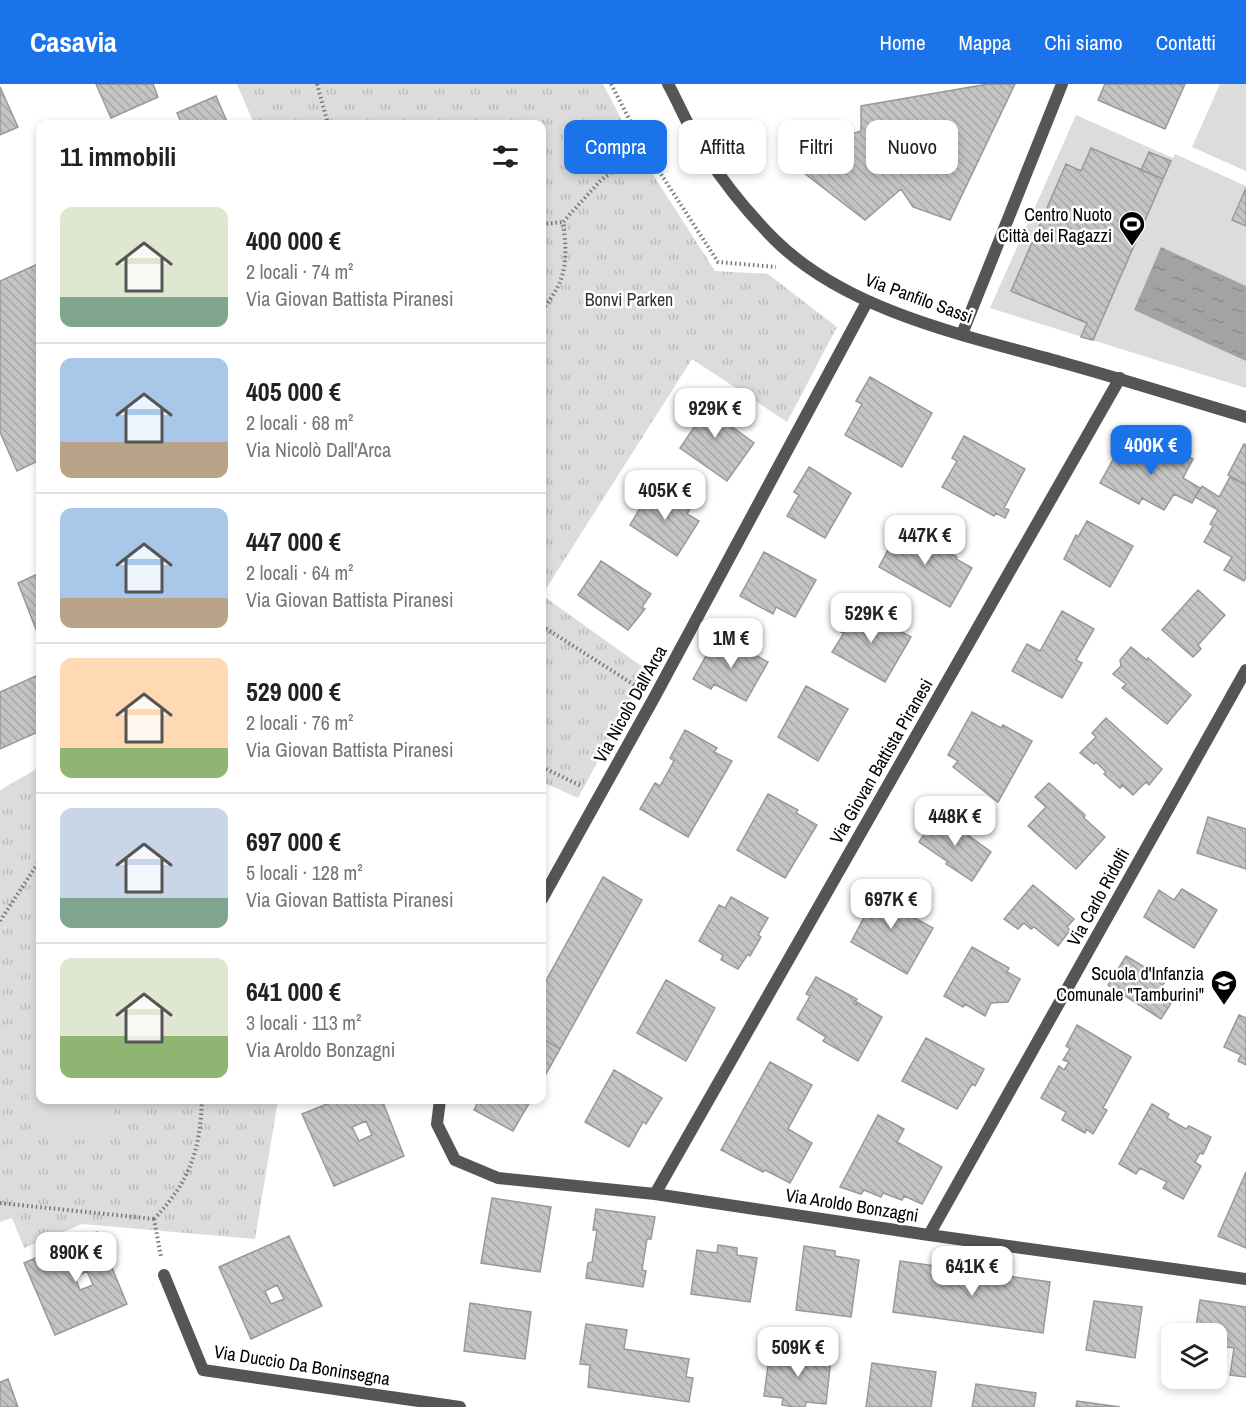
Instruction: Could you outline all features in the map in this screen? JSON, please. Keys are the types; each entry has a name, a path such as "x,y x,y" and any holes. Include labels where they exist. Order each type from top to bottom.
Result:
{"street":[{"name":"Via Panfilo Sassi","path":"668,84 704,151 745,206 776,241 813,270 867,302 962,334 1120,378 1246,417"},
{"path":"962,334 1062,84"},
{"name":"Via Nicolò Dall'Arca","path":"546,893 654,698 867,302"},
{"name":"Via Giovan Battista Piranesi","path":"656,1194 1120,378"},
{"name":"Via Carlo Ridolfi","path":"929,1235 1246,670"},
{"name":"Via Aroldo Bonzagni","path":"440,1104 438,1124 455,1160 498,1178 656,1194 1246,1279"},
{"name":"Via Duccio Da Boninsegna","path":"164,1275 203,1370 460,1407"}],"path":[{"path":"317,84 327,120"},
{"path":"610,84 629,120"},
{"path":"546,224 563,222 609,174"},
{"path":"661,174 718,262 777,267"},
{"path":"546,305 554,295 563,274 566,249 563,222"},
{"path":"546,629 654,698"},
{"path":"546,769 600,795"},
{"path":"0,921 36,866"},
{"path":"154,1219 184,1180 198,1146 202,1104"},
{"path":"0,1203 154,1219"},
{"path":"154,1219 164,1275"}],"green space":[{"name":"Bonvi Parken","path":"237,84 603,84 622,120 564,120 564,174 653,174 715,271 768,274 837,327 787,422 692,359 546,589 546,120 252,120"},
{"path":"1220,84 1246,84 1246,171 1192,147"},
{"name":"Centro Nuoto Città dei Ragazzi","path":"1076,115 1173,158 1175,154 1246,186 1246,388 990,308"},
{"path":"546,598 647,670 578,798 546,784"},
{"path":"36,769 36,1104 277,1104 255,1239 82,1224 24,1248 12,1218 0,1222 0,790"},
{"path":"36,1075 36,1104 117,1104 112,1117 98,1132 82,1139 65,1139 49,1132 37,1120 30,1104 30,1086"}],"water":[{"path":"1161,247 1246,286 1246,361 1134,310"}],"building":[{"path":"96,84 153,84 158,97 111,118"},
{"path":"988,84 1015,84 950,220 913,207 901,189 865,220 805,174 854,174 854,133 861,131 861,106"},
{"path":"1105,84 1185,84 1165,129 1098,100"},
{"path":"0,87 18,127 0,135"},
{"path":"216,96 226,120 180,120 177,113"},
{"path":"1091,148 1163,179 1093,340 1081,337 1087,323 1011,291 1066,164 1081,171"},
{"path":"1149,152 1171,161 1163,179 1141,170"},
{"path":"1246,188 1246,226 1232,220"},
{"path":"36,265 36,462 17,471 0,432 0,281"},
{"path":"870,377 932,413 902,467 845,435 862,404 856,401"},
{"path":"701,394 729,414 724,421 754,443 727,481 680,448 695,426 683,418"},
{"path":"964,436 1025,469 1004,508 1009,510 1005,518 996,513 994,516 942,487 957,461 952,458"},
{"path":"1160,442 1193,459 1183,478 1200,488 1192,503 1174,494 1164,510 1142,498 1139,504 1100,483 1120,447 1141,458 1148,444 1157,448"},
{"path":"1244,444 1246,445 1246,485 1228,475"},
{"path":"809,467 851,493 825,538 787,516 799,495 794,492"},
{"path":"1230,477 1246,485 1246,577 1244,581 1224,570 1232,557 1204,542 1213,526 1210,524 1218,510 1195,497 1202,486 1219,497"},
{"path":"653,487 690,509 687,514 699,521 677,556 630,525"},
{"path":"1087,521 1133,546 1110,587 1064,559 1076,535 1078,537"},
{"path":"901,525 972,568 950,607 879,567"},
{"path":"764,552 816,580 795,617 776,607 773,614 740,596"},
{"path":"601,561 651,594 642,607 645,609 628,630 578,595"},
{"path":"36,575 36,629 18,583"},
{"path":"1198,590 1225,615 1198,645 1201,649 1193,657 1162,630"},
{"path":"856,606 911,637 885,682 832,652 844,633 841,632"},
{"path":"1062,611 1094,629 1076,660 1082,663 1062,698 1012,671 1027,644 1040,651"},
{"path":"718,635 768,662 746,701 714,684 711,689 693,679"},
{"path":"1131,647 1147,660 1148,658 1191,695 1167,724 1122,688 1126,684 1113,674 1121,666 1120,660"},
{"path":"36,676 36,733 0,749 0,692"},
{"path":"806,686 848,709 818,761 778,737"},
{"path":"972,712 1032,741 998,802 953,767 958,761 948,755"},
{"path":"1106,718 1162,769 1149,785 1146,782 1133,795 1122,785 1120,788 1104,774 1106,772 1096,762 1094,764 1080,753 1096,737 1092,733"},
{"path":"685,730 717,748 714,752 732,761 688,837 640,809 655,783 660,786 674,761 670,758"},
{"path":"1049,783 1085,815 1084,818 1105,837 1076,869 1028,826 1046,807 1035,797"},
{"path":"768,794 798,810 796,813 817,825 785,878 737,850"},
{"path":"938,813 991,852 972,881 919,842"},
{"path":"1208,817 1246,829 1246,869 1197,853"},
{"path":"603,877 642,900 560,1049 546,1040 546,981"},
{"path":"877,883 914,905 909,915 933,928 907,974 851,942 869,908 865,906"},
{"path":"1033,885 1074,919 1067,927 1070,930 1058,946 1034,927 1031,929 1024,923 1018,929 1004,919"},
{"path":"1182,889 1217,910 1194,948 1144,917 1159,890 1174,900"},
{"path":"731,897 768,918 758,935 761,937 750,956 748,954 738,969 721,960 723,955 699,941 719,905 725,908"},
{"path":"972,947 1009,968 1007,972 1020,979 1008,1002 991,1003 985,1016 965,1004 963,1007 944,996"},
{"path":"1126,956 1166,980 1161,988 1175,997 1161,1019 1108,985"},
{"path":"816,977 857,999 854,1003 856,1005 857,1002 882,1017 858,1061 823,1041 826,1037 797,1019 810,996 806,994"},
{"path":"666,980 715,1008 686,1061 637,1033"},
{"path":"1239,1015 1246,1018 1246,1065 1238,1061 1241,1055 1224,1047"},
{"path":"1077,1025 1131,1057 1103,1108 1107,1110 1093,1134 1086,1129 1085,1133 1062,1120 1066,1112 1041,1098 1059,1066 1064,1070 1069,1062 1063,1060 1070,1049 1066,1046"},
{"path":"926,1038 984,1069 975,1086 972,1084 957,1109 902,1081"},
{"path":"546,1040 560,1049 546,1074"},
{"path":"770,1062 812,1085 788,1129 812,1143 790,1183 721,1150"},
{"path":"614,1070 662,1098 646,1124 643,1122 629,1147 585,1122"},
{"path":"327,1104 384,1104 404,1156 334,1186 302,1114","holes":["366,1121 372,1135 359,1141 352,1127"]},
{"path":"477,1104 529,1104 513,1131 474,1110"},
{"path":"1152,1104 1169,1114 1167,1118 1186,1129 1189,1126 1211,1137 1203,1154 1200,1153 1195,1162 1201,1166 1183,1199 1163,1188 1167,1182 1140,1168 1136,1174 1119,1164"},
{"path":"878,1115 904,1129 897,1142 942,1167 922,1204 904,1196 902,1200 883,1193 881,1197 864,1190 861,1194 840,1187"},
{"path":"1246,1172 1246,1248 1218,1236"},
{"path":"492,1198 551,1207 540,1272 481,1263"},
{"path":"596,1209 655,1217 651,1239 647,1239 642,1270 646,1271 643,1287 586,1278 588,1263 592,1262 597,1230 593,1230"},
{"path":"97,1232 127,1304 55,1335 24,1263","holes":["87,1271 93,1285 80,1290 75,1277"]},
{"path":"289,1236 322,1306 251,1339 219,1267","holes":["277,1285 284,1299 271,1304 265,1291"]},
{"path":"718,1245 737,1248 737,1255 757,1258 750,1302 691,1294 697,1250 717,1253"},
{"path":"804,1246 835,1251 835,1256 859,1260 851,1317 796,1310"},
{"path":"900,1261 1050,1282 1043,1333 893,1312"},
{"path":"1200,1300 1246,1307 1246,1377 1230,1375 1234,1348 1227,1347 1227,1323 1197,1323"},
{"path":"1094,1301 1142,1307 1135,1358 1086,1350"},
{"path":"470,1303 531,1312 525,1359 464,1351"},
{"path":"586,1324 627,1330 624,1349 689,1359 686,1377 693,1378 689,1402 588,1387 590,1365 580,1364"},
{"path":"770,1350 831,1358 826,1404 806,1402 805,1407 794,1407 782,1405 783,1398 764,1396"},
{"path":"872,1363 936,1372 931,1407 866,1407"},
{"path":"8,1379 18,1407 0,1407 0,1382"},
{"path":"976,1384 1036,1393 1034,1407 972,1407"},
{"path":"1077,1401 1120,1407 1076,1407"}],"place":[{"name":"Centro Nuoto Città dei Ragazzi","path":"1132,247"},
{"name":"Scuola d'Infanzia Comunale \"Tamburini\"","path":"1224,1006"}]}
